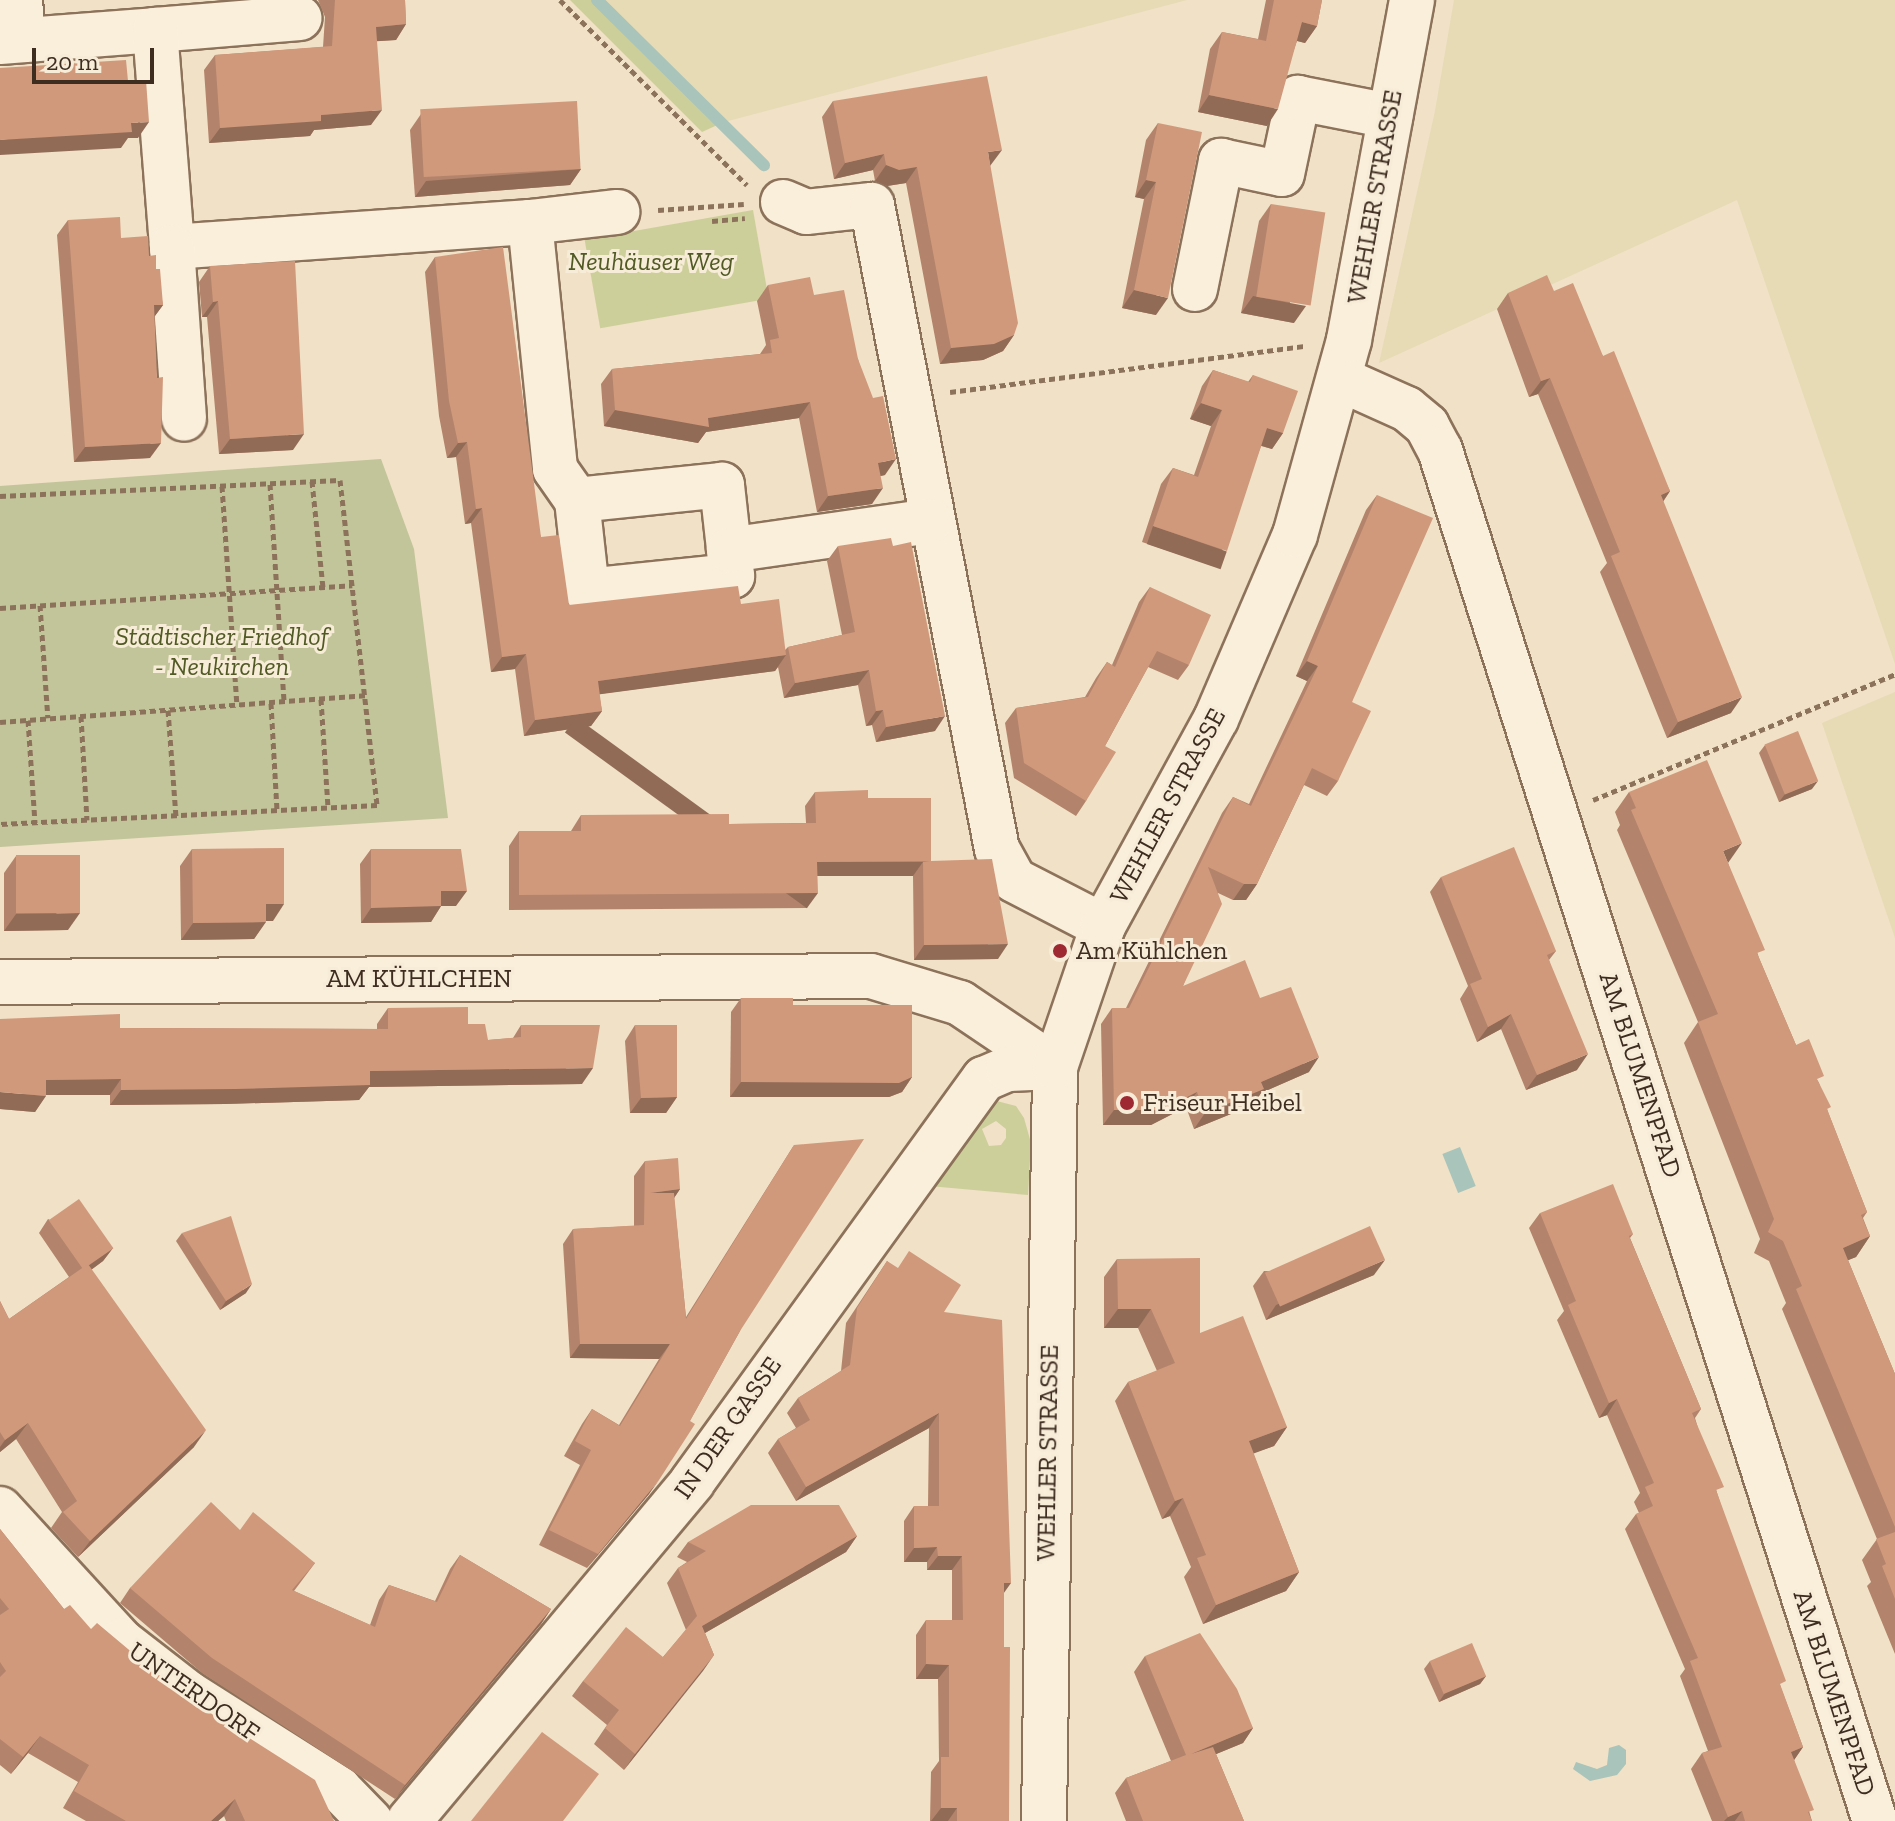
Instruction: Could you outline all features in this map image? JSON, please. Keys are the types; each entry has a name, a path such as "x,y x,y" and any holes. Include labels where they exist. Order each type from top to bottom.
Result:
{"street":[{"name":"WEHLER STRASSE","path":"1044,1821 1055,1067 1103,926 1216,719 1261,623 1309,492 1345,360 1412,0"},
{"path":"14,27 155,30 300,18"},
{"path":"155,30 184,419"},
{"path":"1195,289 1221,161 1282,174 1298,98 1390,116"},
{"path":"774,202 806,212 872,205 930,521 1001,859 1025,887 1103,926"},
{"path":"172,247 530,222 617,212"},
{"path":"530,222 555,469 577,500 587,591 732,576 722,485 577,500"},
{"name":"AM BLUMENPFAD","path":"1345,360 1394,401 1418,416 1434,437 1558,815 1875,1821"},
{"path":"729,550 930,521"},
{"name":"AM KÜHLCHEN","path":"0,982 871,976 960,1003 1055,1067"},
{"name":"IN DER GASSE","path":"409,1821 692,1482 984,1079 1008,1069 1055,1067"},
{"name":"UNTERDORF","path":"0,1509 121,1641 181,1689 339,1789 370,1821"}],"path":[{"path":"560,0 774,202"},
{"path":"617,212 774,202"},
{"path":"908,398 1345,360"},
{"path":"0,496 340,480 377,805 0,824"},
{"path":"312,481 323,587"},
{"path":"270,484 274,590 284,701"},
{"path":"222,486 237,705"},
{"path":"0,608 352,585"},
{"path":"40,605 48,718"},
{"path":"1558,815 1895,674"},
{"path":"0,722 365,695"},
{"path":"321,699 328,808"},
{"path":"271,703 277,811"},
{"path":"168,710 176,816"},
{"path":"81,716 87,820"},
{"path":"28,720 35,823"}],"shaded area":[{"path":"601,0 1187,0 724,122"},
{"path":"1454,0 1895,0 1895,664 1737,200 1379,363 1435,111"},
{"path":"1895,692 1895,938 1822,723"}],"green space":[{"path":"570,0 601,0 724,122 702,132"},
{"name":"Neuhäuser Weg","path":"753,210 769,299 600,328 585,240"},
{"name":"Städtischer Friedhof - Neukirchen","path":"381,459 414,549 448,818 0,847 0,486"},
{"path":"989,1099 1016,1106 1024,1118 1031,1143 1028,1195 918,1185","holes":["996,1121 1006,1129 1006,1138 1001,1145 989,1146 982,1129"]}],"water":[{"path":"1460,1147 1476,1186 1458,1193 1442,1154"},
{"path":"1619,1745 1626,1750 1626,1764 1617,1775 1590,1781 1573,1769 1576,1762 1597,1769 1607,1765 1609,1748"}],"building":[{"path":"335,0 405,0 406,24 376,27 382,110 321,115 321,121 220,128 215,55 332,46"},
{"path":"1274,0 1322,0 1317,26 1302,22 1278,109 1209,95 1222,32 1266,41"},
{"path":"126,60 128,81 146,80 149,122 131,123 132,132 0,140 0,68"},
{"path":"987,76 1002,150 988,152 1018,323 1014,335 994,344 951,348 917,167 899,170 886,165 884,154 845,163 833,101"},
{"path":"577,101 581,169 424,177 420,109"},
{"path":"1158,123 1202,132 1168,298 1134,290 1156,182 1146,180"},
{"path":"1271,204 1325,213 1311,305 1256,297"},
{"path":"120,217 121,238 148,236 149,256 156,255 156,269 160,269 163,305 154,305 157,378 163,377 161,443 85,447 68,220"},
{"path":"503,247 541,537 559,535 569,605 738,586 741,604 779,599 786,655 598,681 602,711 535,720 526,654 502,657 482,508 476,509 467,442 458,443 449,401 435,257"},
{"path":"295,261 304,434 230,439 218,301 213,302 210,266"},
{"path":"1547,275 1554,291 1573,283 1603,356 1614,351 1670,491 1661,495 1742,697 1678,722 1611,556 1620,552 1550,378 1541,381 1508,293"},
{"path":"810,277 814,295 844,290 858,359 873,398 883,396 896,459 878,463 883,488 828,496 810,402 708,418 709,427 615,410 612,369 772,353 770,340 779,338 768,285"},
{"path":"1213,370 1250,382 1253,375 1298,391 1283,433 1267,428 1227,551 1153,526 1173,468 1198,477 1222,410 1201,403"},
{"path":"1377,495 1433,518 1352,702 1371,711 1338,781 1312,768 1257,884 1244,884 1208,867 1222,904 1183,986 1245,960 1260,998 1291,987 1319,1057 1261,1082 1264,1089 1205,1113 1197,1092 1162,1110 1114,1110 1112,1008 1129,1008 1233,797 1251,806 1318,666 1307,661"},
{"path":"891,538 893,546 911,542 945,716 886,727 883,710 876,711 869,670 795,683 788,647 855,632 838,546"},
{"path":"1150,587 1211,615 1189,665 1157,651 1105,746 1116,752 1086,801 1024,763 1016,708 1088,697 1107,662 1115,667"},
{"path":"1798,731 1818,781 1785,795 1765,744"},
{"path":"1707,760 1742,843 1723,851 1765,950 1757,953 1796,1045 1809,1039 1824,1076 1817,1079 1831,1107 1827,1109 1867,1212 1861,1215 1870,1236 1843,1248 1895,1374 1895,1527 1796,1289 1802,1286 1783,1241 1768,1232 1774,1219 1698,1022 1718,1014 1631,810 1636,808 1629,792"},
{"path":"868,790 868,798 931,798 931,861 992,859 1008,944 924,945 923,862 930,861 817,862 818,893 519,895 519,831 581,831 581,815 729,814 729,824 816,823 815,792"},
{"path":"1514,847 1556,951 1547,955 1588,1054 1537,1075 1511,1014 1488,1027 1470,984 1482,979 1441,877"},
{"path":"284,848 284,904 266,904 266,922 193,923 192,849"},
{"path":"371,849 461,849 467,891 441,891 441,906 371,908"},
{"path":"16,855 80,855 80,913 16,913"},
{"path":"741,998 793,998 793,1005 912,1005 912,1077 899,1083 741,1082"},
{"path":"468,1007 468,1024 485,1024 488,1040 521,1037 521,1025 600,1025 593,1068 370,1071 370,1085 235,1089 121,1090 121,1079 46,1080 46,1096 0,1092 0,1019 120,1014 120,1028 388,1029 388,1008"},
{"path":"635,1025 677,1025 677,1097 641,1098"},
{"path":"864,1139 740,1331 690,1421 695,1424 659,1480 598,1554 549,1530 591,1450 575,1441 592,1409 620,1426 670,1344 580,1344 573,1229 644,1225 645,1161 678,1158 680,1189 650,1193 674,1193 686,1319 794,1145"},
{"path":"1613,1184 1633,1234 1629,1236 1701,1409 1692,1413 1724,1487 1716,1490 1786,1681 1780,1684 1803,1747 1791,1752 1814,1810 1808,1812 1812,1821 1745,1821 1742,1811 1728,1817 1702,1753 1722,1747 1690,1661 1698,1658 1636,1514 1653,1506 1645,1487 1654,1483 1617,1399 1609,1403 1568,1305 1576,1301 1540,1213"},
{"path":"79,1199 113,1248 83,1269 49,1220"},
{"path":"231,1216 252,1284 226,1301 182,1233"},
{"path":"1370,1226 1385,1260 1280,1307 1265,1273"},
{"path":"909,1251 961,1285 944,1312 1002,1320 1011,1583 1004,1583 1004,1647 1010,1647 1009,1821 957,1821 957,1808 941,1808 941,1757 949,1757 949,1665 926,1664 926,1620 963,1620 962,1556 938,1556 937,1547 914,1548 914,1506 939,1506 939,1413 806,1487 778,1439 810,1420 798,1398 850,1365 857,1308 887,1261 898,1268"},
{"path":"1200,1258 1200,1333 1243,1316 1287,1427 1249,1441 1299,1572 1216,1605 1197,1558 1206,1555 1183,1498 1175,1501 1128,1382 1175,1363 1151,1309 1118,1309 1117,1259"},
{"path":"88,1264 206,1430 90,1541 63,1512 77,1501 28,1423 5,1440 0,1432 0,1301 9,1319"},
{"path":"211,1502 240,1530 253,1512 315,1563 292,1590 375,1627 389,1585 437,1602 460,1555 551,1609 405,1785 212,1658 130,1588"},
{"path":"751,1505 839,1505 857,1536 702,1626 714,1655 635,1754 605,1728 619,1710 583,1681 626,1627 663,1657 697,1616 678,1568 706,1551 688,1542"},
{"path":"0,1529 64,1609 70,1605 91,1629 97,1623 184,1696 315,1780 334,1821 245,1821 235,1799 211,1821 126,1821 74,1791 89,1765 40,1736 23,1757 0,1739 0,1677 6,1671 0,1662 0,1615 9,1609 0,1598"},
{"path":"1895,1532 1895,1599 1882,1566 1886,1564 1876,1539"},
{"path":"1200,1633 1237,1689 1253,1728 1191,1754 1213,1747 1244,1821 1143,1821 1126,1778 1186,1755 1145,1656"},
{"path":"1472,1643 1486,1676 1444,1694 1430,1661"},
{"path":"542,1732 599,1774 563,1821 471,1821"}],"waterway":[{"path":"597,0 764,165"}],"place":[{"name":"Am Kühlchen","path":"1060,951"},
{"name":"Friseur Heibel","path":"1127,1103"}]}
